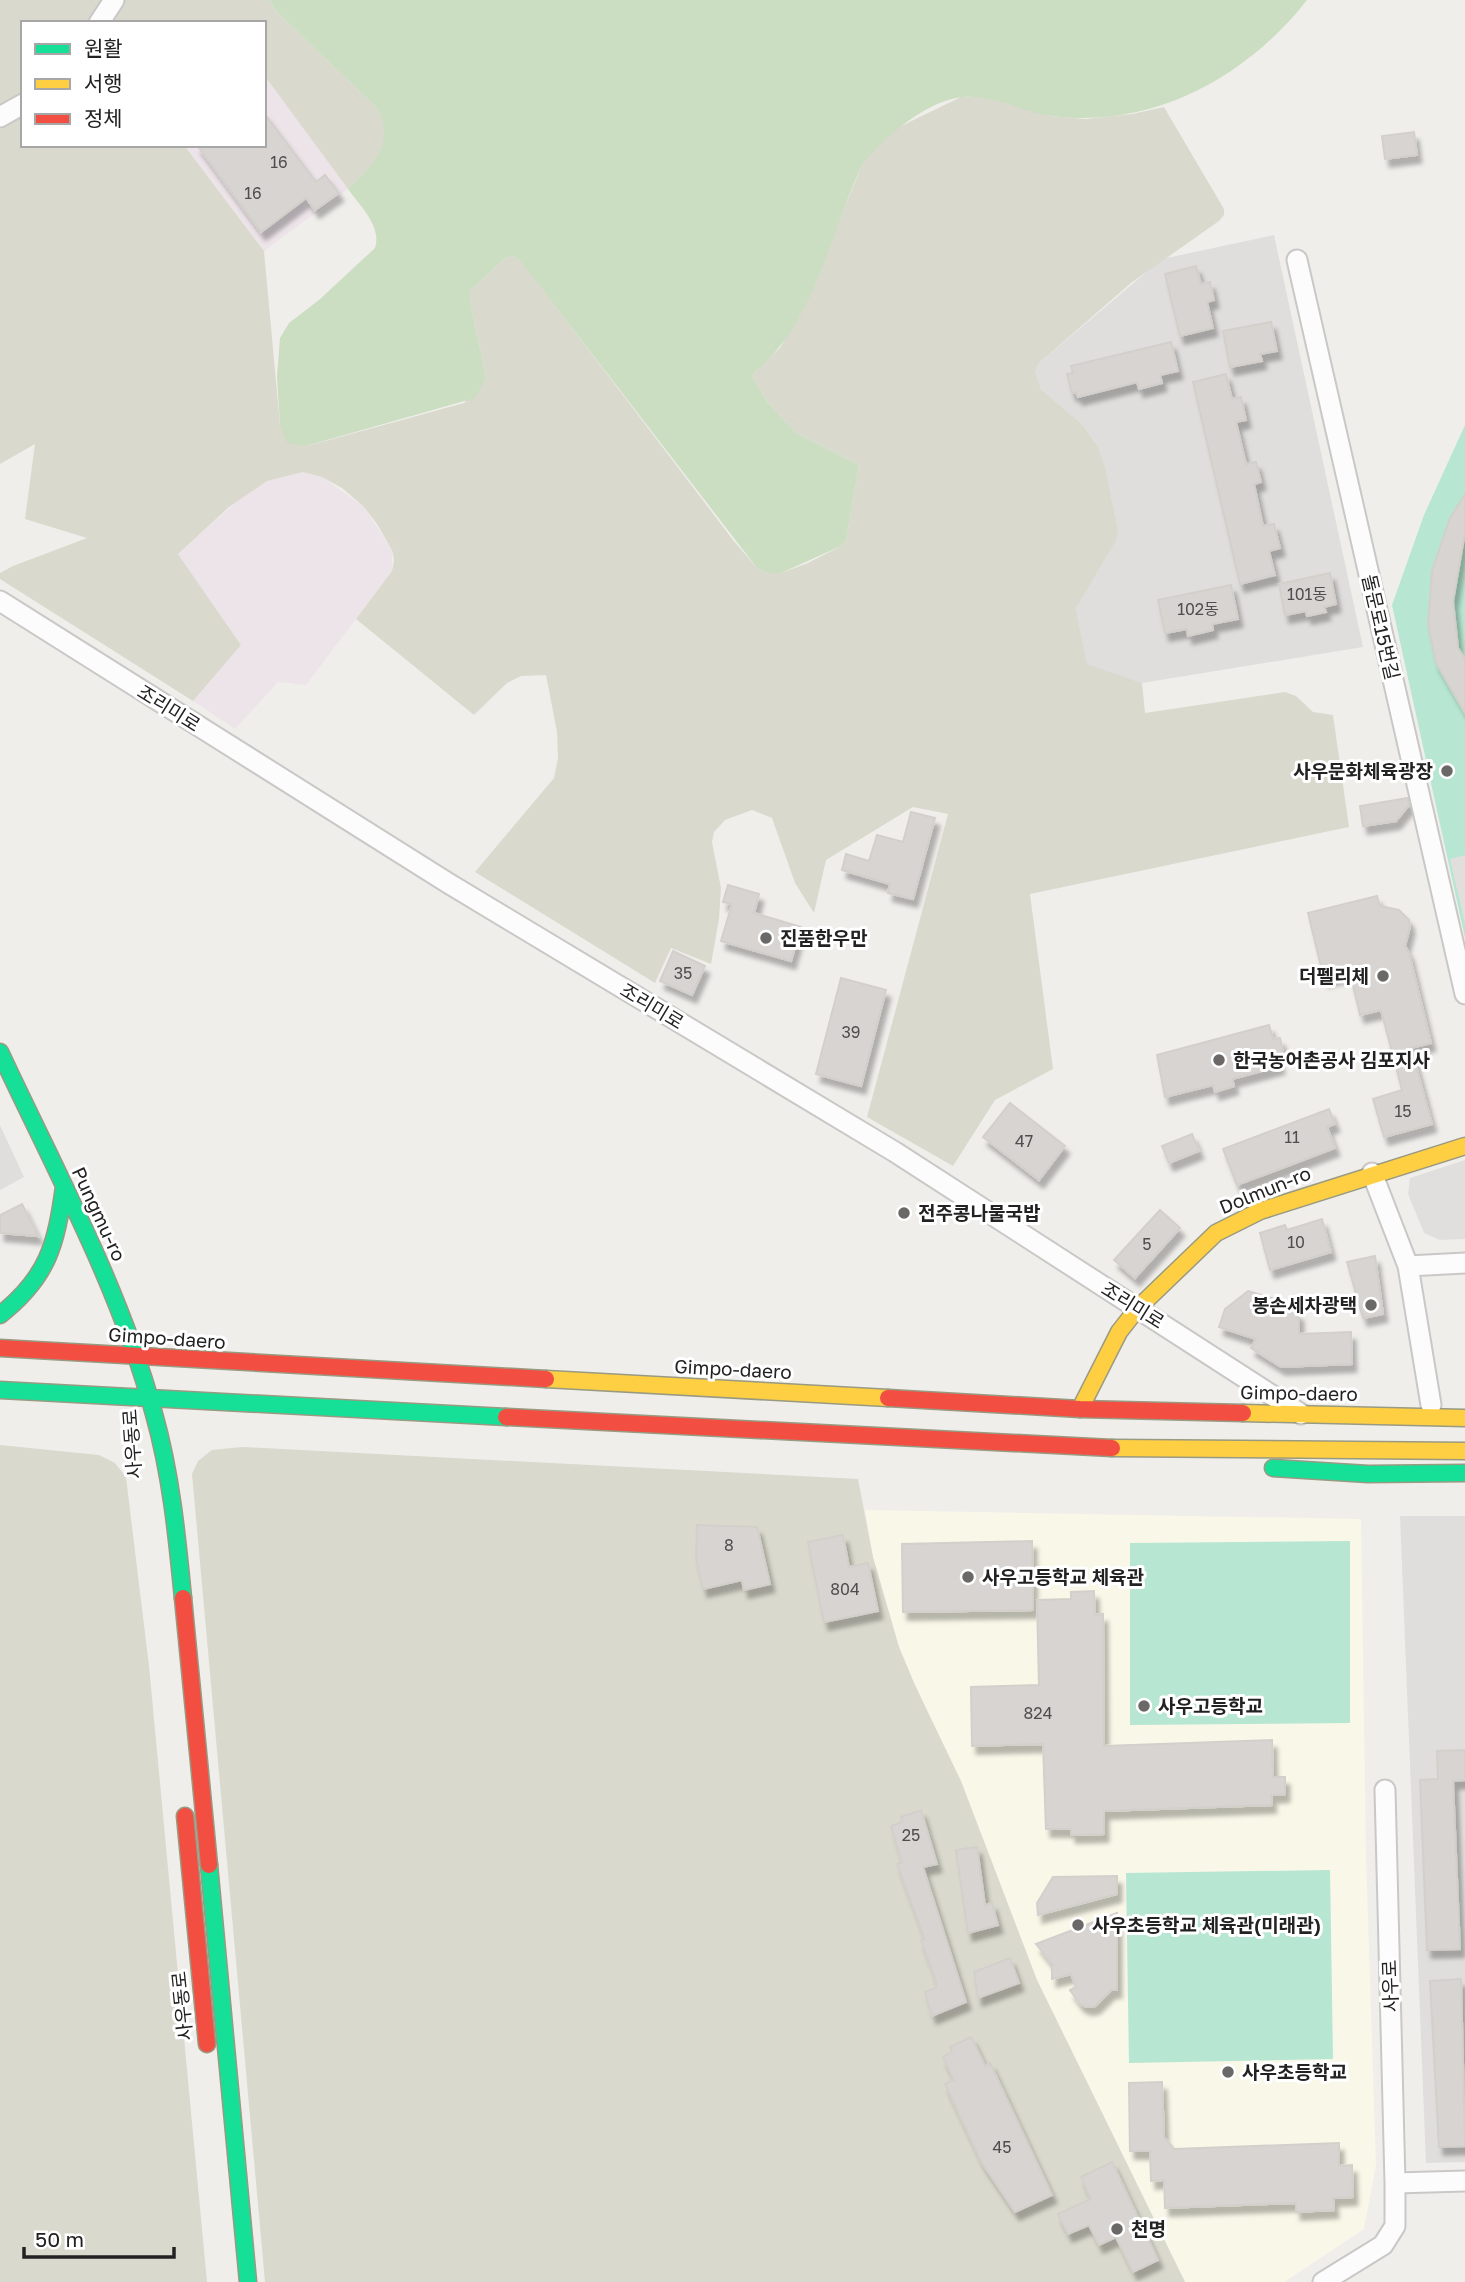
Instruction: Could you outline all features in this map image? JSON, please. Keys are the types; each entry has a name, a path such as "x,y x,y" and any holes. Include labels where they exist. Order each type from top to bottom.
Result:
{"main road":[{"name":"Pungmu-ro","path":"0,1052 113,1295 149,1399"},
{"name":"Dolmun-ro","path":"1080,1409 1119,1332 1137,1309 1216,1233 1238,1220 1372,1174 1465,1146"},
{"path":"0,1315 22,1300 39,1282 49,1262 57,1239 64,1187"},
{"name":"Gimpo-daero","path":"0,1348 1080,1409 1465,1418"},
{"path":"0,1390 1079,1448 1465,1451"},
{"name":"사우동로","path":"149,1399 161,1549"},
{"name":"사우동로","path":"149,1399 167,1469 178,1543 248,2282"},
{"path":"1322,1415 1465,1404"},
{"path":"1079,1448 1243,1466 1368,1474 1465,1473"},
{"name":"사우동로","path":"183,1798 210,2066"}],"street":[{"path":"100,21 114,0"},
{"path":"0,117 21,105"},
{"name":"돌문로15번길","path":"1297,260 1465,994"},
{"name":"조리미로","path":"0,601 448,883 895,1152 1301,1414"},
{"path":"1372,1174 1408,1266 1431,1405"},
{"path":"1408,1266 1465,1263"},
{"name":"사우로","path":"1323,2282 1383,2245 1395,2226 1385,1790"},
{"path":"1395,2182 1465,2181"}],"shaded area":[{"path":"0,0 102,0 89,21 21,21 21,93 0,106"},
{"path":"124,0 269,0 276,11 377,108 384,120 386,137 381,152 369,169 348,189 266,78 266,21 110,21"},
{"path":"266,78 348,189 264,251 186,147 266,147"},
{"path":"961,97 985,97 1050,116 1085,119 1132,114 1164,107 1224,209 1224,215 1131,283 1039,363 1035,371 1041,389 1083,425 1098,447 1105,466 1118,529 1117,539 1076,609 1087,664 1142,683 1145,713 1285,692 1296,696 1313,712 1333,715 1349,827 1030,894 1053,1069 995,1100 953,1166 867,1117 948,814 913,807 826,860 814,913 795,883 772,818 752,810 725,820 714,832 712,842 721,888 711,964 671,948 655,983 475,872 554,778 558,758 557,732 546,675 521,676 507,683 474,715 356,619 392,571 394,560 392,550 377,524 363,506 342,488 322,477 303,472 267,481 229,507 178,554 241,645 193,701 0,579 0,573 13,566 87,538 25,519 35,444 0,464 0,129 21,117 21,147 186,147 264,251 280,425 307,446 464,403 486,378 470,291 505,258 519,258 733,540 757,568 768,573 781,573 841,546 846,540 859,465 796,433 768,403 753,378 754,373 780,348 811,291 861,167 872,151 895,129"},
{"path":"1274,235 1363,647 1142,683 1087,665 1076,609 1117,539 1118,529 1105,466 1098,447 1083,425 1041,389 1035,371 1039,363 1162,259"},
{"path":"303,472 322,477 363,506 392,550 392,571 306,685 278,682 235,729 193,701 241,645 178,554 246,493 267,481"},
{"path":"1465,855 1465,924 1450,859"},
{"path":"0,1125 24,1177 0,1190"},
{"path":"1465,1160 1465,1239 1440,1240 1424,1233 1408,1194 1410,1178"},
{"path":"0,1445 99,1455 115,1463 126,1477 149,1666 207,2282 0,2282"},
{"path":"242,1447 858,1479 873,1557 899,1647 961,1781 1037,1980 1185,2282 265,2282 192,1474 198,1461 212,1450"},
{"path":"865,1510 1361,1519 1366,1855 1376,2165 1364,2229 1284,2282 1185,2282 1037,1980 1015,1927 991,1860 899,1647 873,1557"},
{"path":"1400,1516 1465,1516 1465,2162 1426,2163"}],"green space":[{"path":"269,0 1307,0 1283,28 1255,53 1226,74 1161,106 1089,118 1052,116 998,101 964,97 950,99 921,113 906,122 880,145 861,167 818,277 792,330 775,353 754,373 753,378 768,403 796,433 859,465 846,540 841,546 781,573 768,573 757,568 519,259 513,256 505,258 470,291 486,378 475,398 306,446 287,443 280,425 277,377 280,338 289,323 319,300 375,248 373,224 348,189 379,153 384,132 377,108 276,11"},
{"name":"사우문화체육광장","path":"1465,425 1465,938 1392,605 1424,515"},
{"path":"1350,1541 1350,1723 1130,1725 1130,1543"},
{"path":"1330,1870 1333,2059 1129,2063 1126,1873"}],"building":[{"path":"266,116 316,182 325,175 339,193 315,210 306,198 261,232 198,147 266,147"},
{"path":"1414,132 1417,155 1385,159 1382,136"},
{"path":"1196,266 1201,284 1210,282 1214,300 1207,302 1213,328 1180,336 1165,274"},
{"path":"1271,322 1277,351 1260,354 1262,361 1230,367 1223,331"},
{"path":"1171,342 1178,371 1160,375 1162,383 1139,389 1137,382 1078,397 1076,392 1072,393 1067,374 1073,373 1071,366"},
{"path":"1226,374 1232,399 1241,397 1246,420 1236,422 1246,464 1256,462 1261,482 1254,484 1263,526 1274,524 1280,548 1269,551 1275,575 1240,584 1193,382"},
{"path":"1465,494 1465,532 1453,601 1458,648 1465,659 1465,713 1436,663 1428,625 1432,571 1450,518"},
{"path":"1330,573 1336,604 1324,607 1326,612 1307,616 1306,611 1285,615 1279,584"},
{"path":"1231,585 1238,619 1212,624 1213,630 1188,636 1187,629 1165,633 1158,600"},
{"path":"1408,798 1409,805 1396,821 1363,826 1360,806"},
{"path":"911,812 935,818 913,899 888,893 890,884 842,870 846,854 869,861 877,835 903,842"},
{"path":"728,885 759,894 754,913 801,927 791,961 721,941 732,904 723,902"},
{"name":"더펠리체","path":"1377,896 1380,906 1399,910 1409,920 1405,946 1431,1043 1411,1048 1432,1124 1384,1137 1373,1099 1402,1090 1381,1010 1360,1015 1350,973 1324,979 1308,913"},
{"path":"673,951 705,966 692,995 660,981"},
{"path":"841,978 886,990 861,1086 816,1074"},
{"name":"한국농어촌공사 김포지사","path":"1269,1025 1273,1039 1280,1038 1283,1052 1277,1054 1280,1066 1232,1079 1234,1086 1215,1092 1213,1085 1165,1097 1157,1055"},
{"path":"1010,1103 1065,1146 1039,1180 983,1137"},
{"path":"1329,1109 1335,1124 1327,1127 1335,1148 1237,1185 1223,1149"},
{"path":"1192,1134 1199,1151 1169,1163 1162,1146"},
{"path":"22,1204 38,1236 0,1233 0,1215"},
{"path":"1160,1210 1180,1228 1135,1278 1114,1260"},
{"path":"1322,1219 1331,1252 1270,1270 1260,1233 1285,1225 1287,1230"},
{"path":"1375,1256 1383,1314 1363,1318 1347,1262"},
{"path":"1248,1291 1275,1299 1299,1314 1299,1334 1351,1332 1352,1364 1281,1367 1251,1348 1256,1339 1219,1327 1225,1309"},
{"path":"697,1525 757,1527 770,1584 744,1590 742,1580 703,1589 696,1559"},
{"path":"843,1535 849,1567 868,1563 878,1611 824,1622 808,1542"},
{"name":"사우고등학교 체육관","path":"1032,1541 1033,1610 903,1612 902,1544"},
{"name":"사우고등학교","path":"1094,1591 1095,1615 1103,1614 1104,1746 1272,1740 1273,1777 1285,1777 1285,1794 1271,1795 1272,1805 1104,1811 1104,1834 1071,1835 1071,1829 1046,1829 1043,1744 972,1746 971,1687 1039,1685 1037,1600 1071,1599 1071,1592"},
{"path":"1465,1750 1465,1780 1453,1781 1460,1949 1427,1950 1420,1780 1438,1779 1437,1751"},
{"path":"921,1810 937,1864 923,1867 966,2002 932,2016 925,1992 936,1988 936,1981 921,1940 925,1939 897,1864 902,1863 891,1826 902,1822 901,1817"},
{"path":"977,1847 985,1905 992,1903 998,1925 968,1933 956,1850"},
{"path":"1117,1876 1117,1894 1038,1915 1037,1903 1053,1877"},
{"path":"1117,1913 1117,1990 1111,1990 1095,2006 1087,2007 1080,2004 1070,1990 1076,1987 1071,1974 1052,1979 1052,1964 1036,1944"},
{"path":"1010,1958 1019,1983 978,1998 974,1972"},
{"path":"1461,1979 1465,2146 1439,2147 1430,1981"},
{"path":"971,2037 985,2066 990,2063 1052,2195 1015,2212 982,2163 945,2084 954,2080 943,2057 952,2052 950,2047"},
{"path":"1162,2082 1164,2137 1174,2149 1339,2143 1339,2166 1352,2165 1353,2197 1333,2198 1334,2210 1296,2212 1296,2203 1165,2208 1164,2180 1151,2181 1150,2151 1130,2151 1129,2083"},
{"name":"천명","path":"1112,2162 1158,2260 1133,2272 1116,2237 1099,2245 1089,2225 1068,2234 1058,2214 1091,2199 1081,2177"}],"traffic: fast":[{"path":"0,1052 85,1230 140,1367 165,1459 183,1598"},
{"path":"0,1315 29,1287 47,1259 53,1243 64,1187"},
{"path":"0,1390 506,1417"},
{"path":"1273,1468 1368,1474 1465,1473"},
{"path":"209,1865 248,2282"}],"traffic: slow":[{"path":"1080,1409 1119,1332 1137,1309 1216,1233 1260,1211 1465,1146"},
{"path":"546,1379 888,1398"},
{"path":"1243,1413 1465,1418"},
{"path":"1112,1448 1465,1451"}],"traffic: jam":[{"path":"0,1348 546,1379"},
{"path":"888,1398 1080,1409 1243,1413"},
{"path":"506,1417 1112,1448"},
{"path":"183,1598 209,1865"},
{"path":"185,1816 207,2044"}],"place":[{"name":"사우문화체육광장","path":"1447,771"},
{"name":"진품한우만","path":"766,938"},
{"name":"더펠리체","path":"1383,976"},
{"name":"한국농어촌공사 김포지사","path":"1219,1060"},
{"name":"전주콩나물국밥","path":"904,1213"},
{"name":"봉손세차광택","path":"1371,1305"},
{"name":"사우고등학교 체육관","path":"968,1577"},
{"name":"사우고등학교","path":"1144,1706"},
{"name":"사우초등학교 체육관(미래관)","path":"1078,1925"},
{"name":"사우초등학교","path":"1228,2072"},
{"name":"천명","path":"1117,2229"}]}
